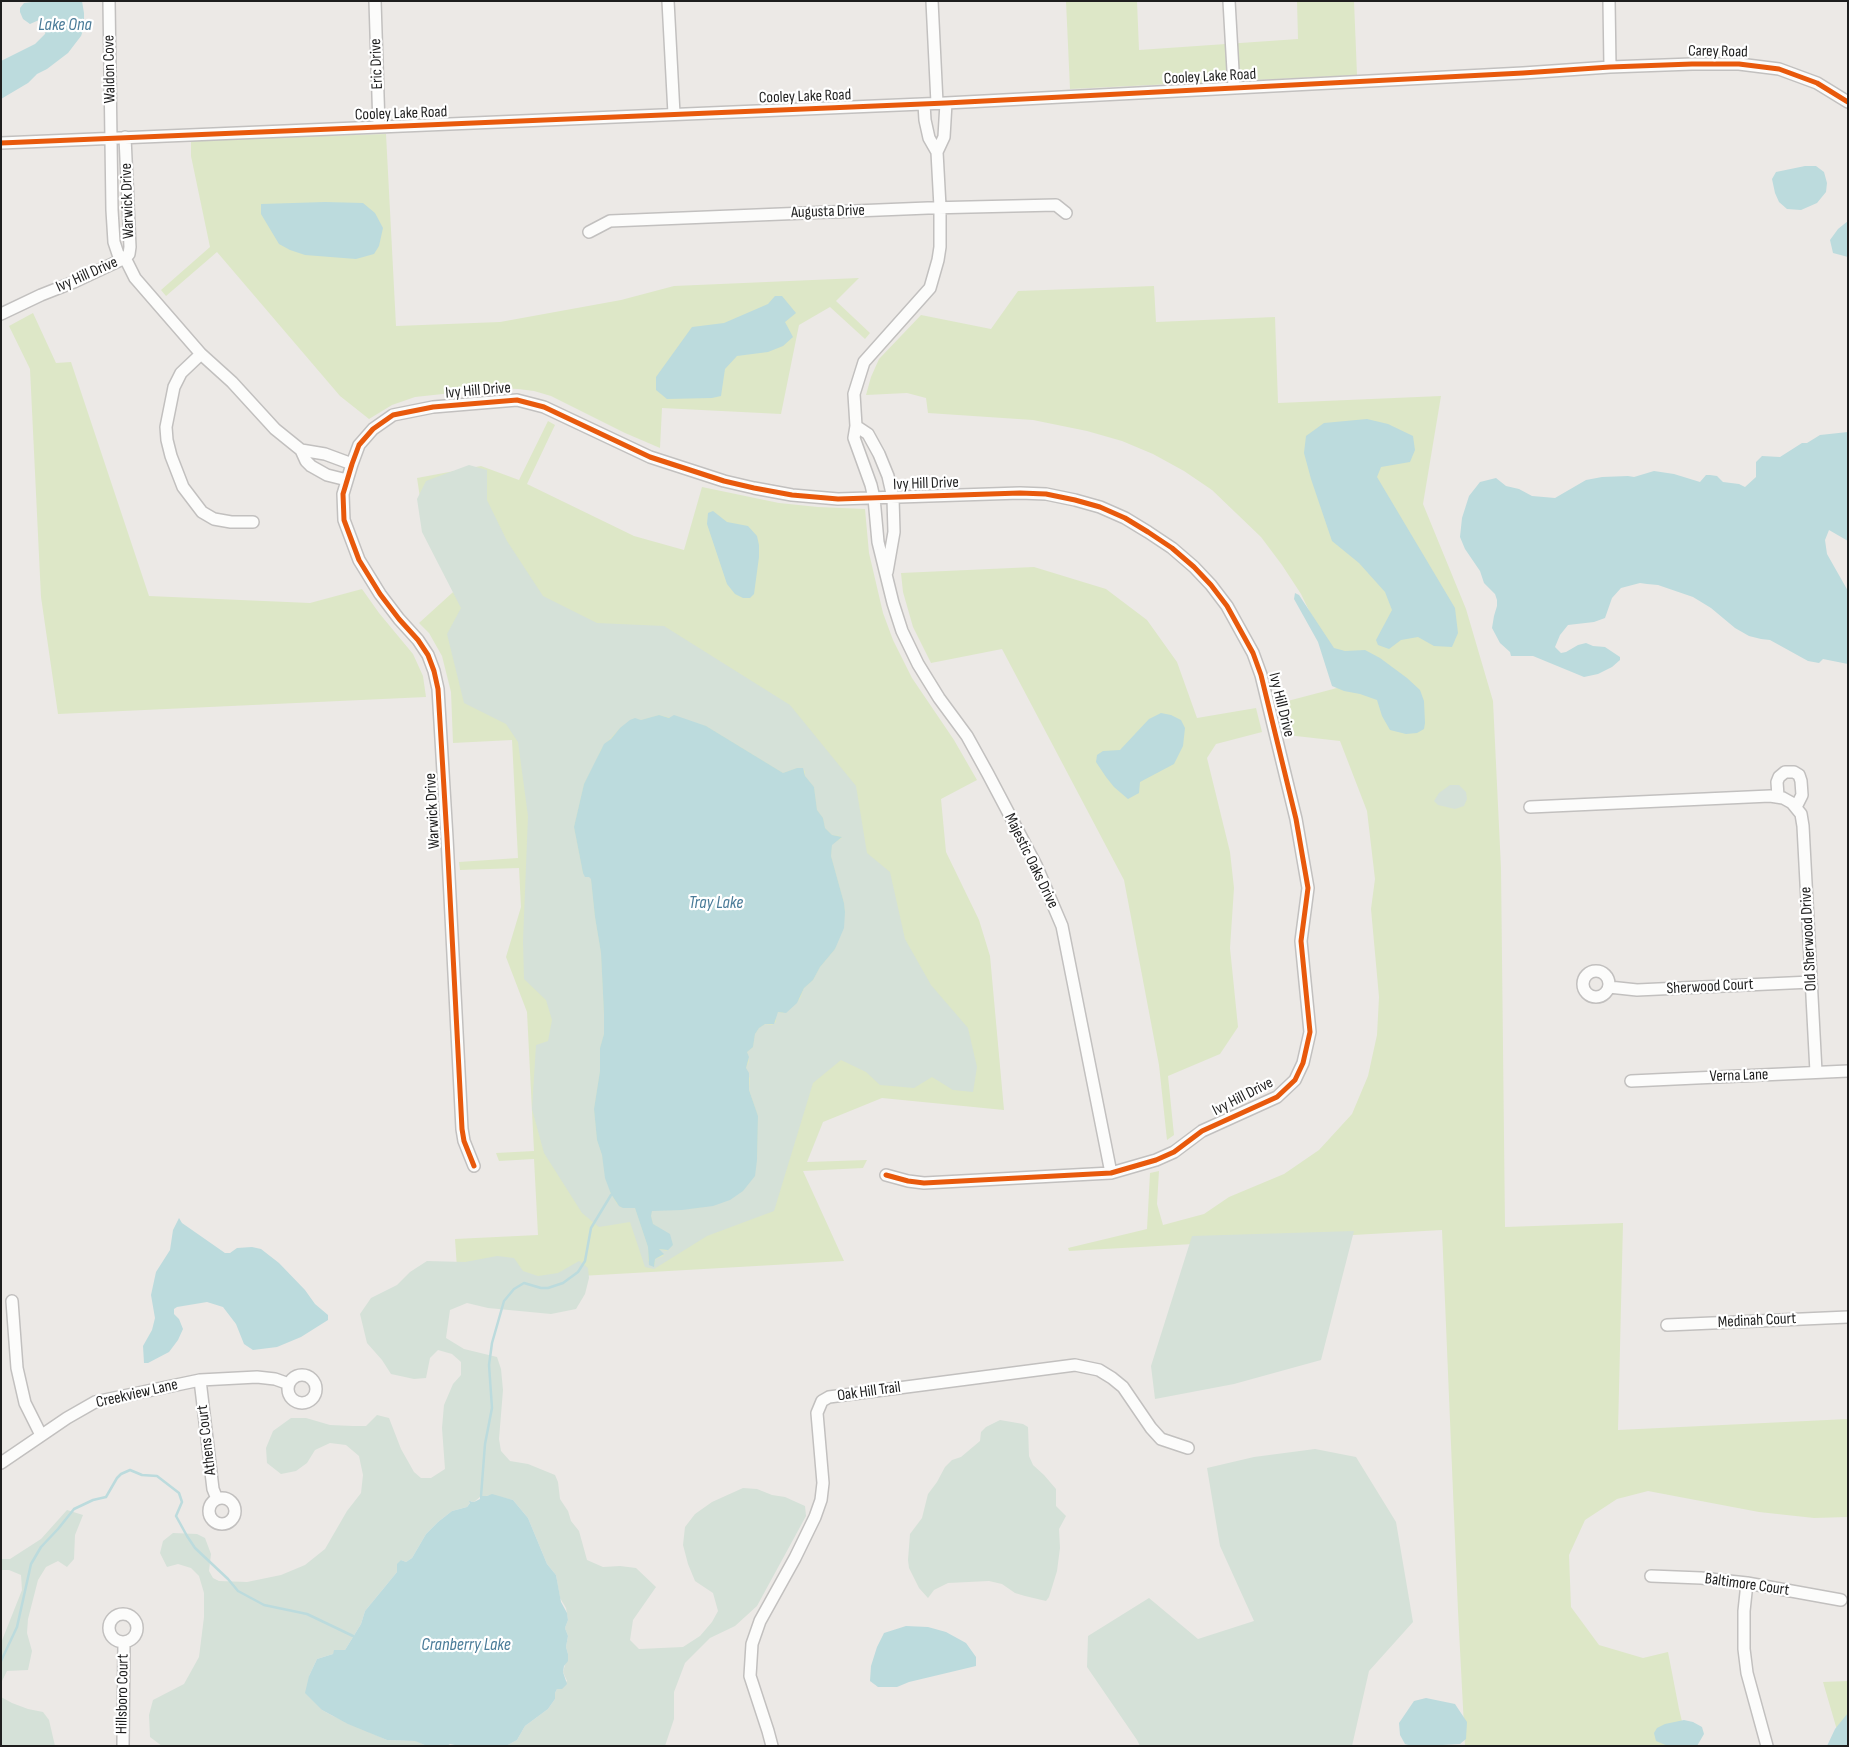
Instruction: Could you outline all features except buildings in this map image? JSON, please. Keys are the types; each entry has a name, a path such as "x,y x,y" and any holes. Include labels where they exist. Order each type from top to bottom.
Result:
{"street":[{"name":"Waldon Cove","path":"109,1 112,137"},
{"name":"Eric Drive","path":"375,1 379,127"},
{"path":"668,1 674,114"},
{"name":"Majestic Oaks Drive","path":"932,1 944,137 937,152"},
{"path":"1229,1 1234,88"},
{"path":"1609,1 1610,66"},
{"name":"Carey Road","path":"1610,66 1726,63 1765,66 1811,80 1848,102"},
{"name":"Cooley Lake Road","path":"1,143 924,104 1542,72 1610,66"},
{"name":"Majestic Oaks Drive","path":"924,104 929,138 937,152 940,247 935,275 930,288 864,362 854,394 856,426 854,438 866,469 874,498 878,542 892,604 902,631 918,664 966,736 988,774 1036,865 1062,926 1111,1173"},
{"name":"Warwick Drive","path":"112,137 110,175 114,242 118,254 125,258 129,254 130,247 125,137"},
{"name":"Augusta Drive","path":"589,232 610,221 940,207 1056,205 1066,213"},
{"name":"Ivy Hill Drive","path":"1,314 125,258 135,278 201,354 232,382 275,429 301,450 306,461 327,475 347,480 359,445 366,436 393,415 433,407 517,400 544,407 638,452 682,468 754,488 821,498 893,498 1001,493 1046,494 1100,507 1125,518 1172,548 1194,567 1211,585 1242,630 1261,675 1296,819 1308,888 1301,941 1310,1032 1303,1063 1295,1080 1277,1097 1202,1131 1174,1152 1156,1160 1111,1173 924,1183 908,1181 886,1174"},
{"path":"201,354 181,373 174,387 166,427 171,456 183,487 202,512 214,519 231,522 253,522"},
{"name":"Majestic Oaks Drive","path":"856,426 868,434 879,454 888,476 893,498 894,532 886,575"},
{"name":"Ivy Hill Drive","path":"301,450 324,454 352,464"},
{"name":"Warwick Drive","path":"347,480 343,494 344,520 357,554 380,594 428,655 438,689 462,1129 464,1141 474,1166"},
{"path":"1530,807 1778,796 1787,799 1796,807 1802,795 1799,775 1794,772 1785,772 1779,777 1777,782 1778,796"},
{"name":"Old Sherwood Drive","path":"1796,807 1802,817 1804,826 1816,1072"},
{"name":"Sherwood Court","path":"1609,987 1637,990 1811,982"},
{"name":"Verna Lane","path":"1631,1081 1848,1071"},
{"path":"12,1302 17,1368 25,1403 41,1435"},
{"name":"Medinah Court","path":"1667,1325 1848,1317"},
{"name":"Oak Hill Trail","path":"772,1746 750,1676 749,1667 752,1644 760,1621 795,1558 821,1500 823,1483 817,1412 822,1401 829,1397 1075,1365 1099,1370 1123,1386 1151,1428 1161,1439 1188,1448"},
{"name":"Creekview Lane","path":"1,1463 67,1418 95,1402 200,1380 257,1377 275,1378 290,1384"},
{"name":"Athens Court","path":"200,1380 213,1488 217,1499"},
{"name":"Baltimore Court","path":"1651,1576 1701,1578 1841,1600"},
{"path":"1747,1584 1743,1618 1747,1673 1768,1746"},
{"name":"Hillsboro Court","path":"123,1746 124,1642"}],"green space":[{"path":"1066,1 1137,1 1139,50 1298,39 1297,1 1354,1 1357,75 1070,89"},
{"path":"386,134 396,326 500,322 621,300 674,286 859,278 836,301 870,333 865,339 830,307 799,325 781,414 662,408 660,448 625,433 551,396 518,389 498,388 415,397 392,405 369,419 340,396 217,252 166,296 161,290 210,247 191,156 191,140"},
{"path":"1154,286 1156,322 1275,317 1278,403 1441,396 1423,504 1466,609 1493,701 1501,868 1505,1227 1623,1223 1618,1430 1848,1419 1848,1517 1814,1518 1759,1512 1648,1491 1617,1499 1585,1520 1569,1555 1571,1607 1599,1645 1643,1658 1668,1652 1688,1746 1465,1746 1442,1230 1069,1251 1068,1248 1147,1229 1150,1173 1159,1171 1157,1204 1163,1225 1204,1214 1229,1197 1284,1174 1319,1150 1352,1114 1368,1076 1377,1035 1379,997 1371,909 1375,879 1367,811 1340,741 1287,735 1280,703 1337,688 1316,625 1301,594 1261,537 1212,490 1184,471 1153,454 1122,441 1087,431 1033,420 928,413 926,398 907,393 866,395 879,359 921,315 991,329 1018,291"},
{"path":"33,313 56,363 71,362 149,596 310,603 362,589 413,654 423,676 426,697 58,714 41,597 30,369 9,326"},
{"path":"548,421 555,425 527,484 634,536 684,550 702,487 779,503 865,509 869,553 883,613 893,640 912,678 954,740 977,780 941,799 946,852 979,920 990,956 1004,1110 882,1098 823,1122 807,1162 867,1160 863,1168 803,1171 844,1261 458,1283 455,1239 538,1235 534,1159 499,1161 496,1153 534,1151 527,1012 506,957 521,907 519,868 460,870 459,862 518,858 512,740 453,743 451,692 442,656 429,633 419,623 463,583 424,524 417,478 481,466 519,480"},
{"path":"1034,567 1106,589 1147,620 1177,662 1197,718 1256,708 1262,732 1216,744 1207,758 1230,852 1234,888 1230,948 1238,1027 1220,1054 1168,1076 1174,1135 1167,1140 1159,1065 1124,880 1002,649 931,663 913,627 903,592 901,573"},
{"path":"1848,1681 1848,1746 1837,1730 1823,1682"}],"shaded area":[{"path":"469,465 487,470 487,500 507,541 543,596 597,623 664,626 790,705 856,786 867,853 890,872 905,939 931,985 968,1028 977,1067 973,1092 953,1090 932,1077 914,1088 880,1085 866,1072 841,1060 813,1083 774,1211 707,1236 654,1269 645,1267 630,1222 599,1227 582,1213 544,1153 532,1109 536,1045 548,1041 552,1020 546,1000 524,979 523,941 528,816 518,742 506,724 464,703 447,634 461,608 422,532 417,499 426,481","holes":["659,715 706,726 783,773 797,768 805,771 805,776 814,787 817,810 823,818 825,828 832,835 842,838 832,844 831,856 845,912 835,949 820,967 813,980 804,988 800,999 783,1013 778,1012 776,1014 776,1022 772,1025 765,1024 759,1028 755,1034 753,1047 747,1052 749,1062 746,1068 750,1079 749,1090 758,1116 757,1160 700,1208 652,1210 653,1224 670,1235 673,1245 666,1251 659,1249 664,1256 655,1259 655,1265 648,1261 648,1247 635,1208 623,1208 617,1204 611,1194 597,1140 594,1109 600,1071 600,1048 604,1034 601,953 591,878 583,873 574,827 584,784 601,749 620,728 637,719 641,720"]},
{"path":"1450,785 1459,785 1466,792 1467,799 1464,806 1455,809 1438,805 1434,801 1439,793"},
{"path":"1354,1231 1321,1360 1234,1384 1155,1399 1151,1366 1192,1236"},
{"path":"497,1256 514,1258 523,1271 538,1276 558,1273 579,1261 588,1268 589,1278 585,1294 576,1309 551,1314 488,1308 467,1303 450,1310 446,1338 464,1349 497,1357 501,1369 503,1390 499,1439 501,1451 510,1461 528,1464 555,1475 558,1482 560,1499 568,1511 571,1521 579,1531 587,1560 603,1567 620,1566 636,1568 656,1587 633,1620 630,1640 639,1649 683,1647 700,1636 712,1622 718,1611 713,1593 695,1581 683,1545 685,1527 695,1514 712,1502 743,1488 757,1489 772,1495 785,1497 805,1506 806,1516 757,1606 735,1626 710,1638 685,1663 674,1692 674,1719 665,1746 506,1746 517,1740 525,1726 548,1709 555,1699 557,1689 567,1681 563,1672 568,1654 566,1647 568,1636 565,1628 568,1620 566,1608 560,1598 556,1575 547,1564 528,1518 513,1500 492,1495 480,1497 474,1502 471,1501 467,1507 452,1511 438,1522 426,1534 412,1558 406,1562 401,1560 397,1572 365,1611 361,1624 345,1650 335,1650 333,1654 317,1659 309,1676 322,1710 387,1740 416,1741 427,1746 162,1746 150,1737 149,1715 153,1700 184,1684 199,1657 204,1617 204,1593 199,1576 191,1568 178,1564 167,1567 160,1553 163,1541 173,1533 197,1534 205,1538 211,1554 209,1571 213,1578 219,1581 247,1582 281,1575 305,1565 325,1549 347,1511 361,1493 363,1475 359,1456 346,1445 330,1443 315,1450 307,1463 296,1471 281,1474 267,1463 266,1448 273,1431 291,1418 306,1418 330,1425 366,1426 377,1415 389,1418 401,1449 414,1472 421,1478 431,1478 445,1469 442,1428 444,1405 453,1384 461,1375 461,1362 452,1354 438,1350 430,1358 426,1378 414,1379 391,1374 367,1343 360,1314 371,1298 397,1285 410,1272 427,1261 465,1262"},
{"path":"1000,1420 1023,1424 1028,1427 1029,1456 1033,1465 1056,1489 1056,1506 1066,1516 1059,1529 1060,1548 1057,1571 1049,1597 1046,1601 1025,1596 1015,1593 1002,1584 989,1581 948,1583 934,1590 928,1598 919,1588 909,1568 910,1534 922,1518 928,1494 945,1467 952,1460 961,1457 980,1441 981,1432 986,1427"},
{"path":"1315,1449 1356,1457 1396,1522 1413,1622 1369,1671 1352,1746 1140,1746 1087,1667 1088,1636 1149,1598 1198,1639 1254,1621 1220,1546 1207,1468 1254,1457"},
{"path":"67,1510 83,1515 75,1535 74,1559 67,1567 58,1561 46,1567 38,1580 28,1619 27,1633 32,1651 28,1670 7,1671 1,1683 1,1643 22,1590 21,1575 9,1570 1,1570 1,1559 10,1559 41,1539"},
{"path":"1,1697 28,1709 43,1712 49,1720 55,1746 1,1746"}],"water":[{"name":"Lake Ona","path":"82,1 84,28 81,36 68,53 37,74 28,83 1,99 1,61 35,44 45,34 44,21 39,20 30,24 23,19 20,12 20,8 24,3"},
{"path":"1805,166 1816,166 1824,172 1827,183 1826,192 1817,203 1801,210 1787,209 1779,202 1772,179 1776,172"},
{"path":"363,203 375,213 383,228 379,246 374,254 356,259 305,255 290,250 279,244 261,214 261,204"},
{"path":"1848,221 1848,257 1833,253 1830,240 1838,229"},
{"path":"775,296 782,296 796,313 785,322 793,337 783,346 768,352 737,356 725,369 721,396 667,399 656,390 656,377 692,327 724,323 768,304"},
{"path":"1367,419 1388,424 1413,436 1415,450 1410,462 1381,467 1377,477 1455,608 1458,633 1452,647 1434,646 1418,637 1401,640 1389,649 1378,645 1376,640 1392,610 1385,592 1359,563 1332,541 1304,453 1306,436 1324,423"},
{"path":"1848,432 1848,541 1829,530 1825,540 1827,554 1848,591 1848,664 1823,659 1819,663 1808,661 1770,640 1749,636 1693,597 1658,585 1640,583 1621,588 1612,598 1605,618 1594,622 1568,625 1560,635 1555,647 1561,653 1586,643 1605,647 1620,657 1620,660 1612,667 1598,674 1584,677 1533,656 1511,656 1510,652 1500,643 1492,628 1497,606 1495,594 1484,583 1480,571 1465,549 1460,537 1462,518 1469,496 1480,482 1496,478 1506,486 1519,489 1532,496 1555,498 1586,480 1602,477 1634,477 1654,471 1674,474 1700,482 1706,475 1717,476 1723,482 1739,484 1745,487 1756,477 1756,462 1762,456 1780,457 1802,443 1807,443 1820,435"},
{"path":"713,511 727,522 748,526 757,536 759,557 754,594 750,598 743,598 735,594 727,584 707,524 708,513"},
{"path":"1295,593 1299,595 1334,648 1345,651 1365,650 1380,658 1420,690 1424,701 1424,729 1417,733 1406,734 1390,730 1382,716 1377,700 1332,686 1318,642 1294,599"},
{"path":"1161,713 1181,720 1185,728 1183,746 1174,764 1140,782 1139,793 1128,799 1106,777 1096,762 1097,755 1103,751 1120,750 1149,719"},
{"name":"Tray Lake","path":"659,715 669,718 674,715 706,726 783,773 803,768 805,776 814,787 817,810 823,818 825,828 832,835 842,837 832,845 831,856 845,912 844,928 835,949 820,967 813,980 804,988 797,1003 786,1013 778,1012 774,1024 765,1024 759,1028 755,1034 753,1047 747,1052 749,1057 746,1068 749,1073 749,1090 758,1116 755,1176 743,1191 730,1200 713,1206 652,1211 653,1224 670,1234 673,1245 668,1250 659,1249 664,1254 655,1259 654,1267 649,1265 648,1247 635,1208 619,1206 611,1194 605,1178 602,1155 597,1140 594,1109 600,1071 600,1048 604,1034 601,953 591,879 585,877 583,873 574,827 584,784 604,744 630,720 635,718 641,720"},
{"path":"179,1218 182,1223 225,1253 230,1253 237,1248 252,1247 261,1249 279,1263 305,1290 315,1304 328,1315 328,1320 301,1337 277,1347 253,1350 244,1344 236,1324 223,1307 207,1302 177,1307 174,1309 174,1314 179,1319 183,1329 178,1340 169,1352 148,1363 144,1363 143,1346 152,1330 155,1318 151,1295 156,1272 170,1250 173,1230"},
{"name":"Cranberry Lake","path":"492,1494 513,1500 528,1518 547,1564 556,1575 561,1602 567,1613 568,1620 565,1628 568,1636 566,1647 568,1661 564,1666 563,1672 567,1684 562,1689 557,1689 555,1699 548,1709 525,1726 517,1740 506,1746 460,1746 450,1744 447,1746 427,1746 415,1741 387,1740 348,1724 322,1710 305,1693 309,1676 317,1659 333,1654 334,1650 345,1650 361,1624 365,1611 397,1572 397,1564 401,1560 406,1562 412,1558 426,1534 438,1522 452,1511 467,1507 470,1503 469,1501 474,1502 480,1499 480,1496"},
{"path":"906,1626 928,1627 946,1632 966,1643 976,1657 976,1666 909,1682 897,1687 878,1687 870,1681 871,1666 877,1647 884,1633"},
{"path":"1426,1698 1455,1704 1467,1722 1466,1739 1460,1744 1412,1746 1405,1744 1400,1735 1399,1723 1414,1701"},
{"path":"1848,1713 1848,1746 1827,1746 1835,1729"},
{"path":"1684,1720 1702,1727 1704,1734 1697,1746 1668,1746 1656,1741 1654,1733 1657,1728 1665,1724"}],"waterway":[{"path":"481,1496 485,1444 492,1408 489,1365 492,1343 504,1301 514,1289 524,1283 548,1288 563,1283 578,1272 585,1261 591,1228 611,1195"},
{"path":"1,1661 17,1627 31,1564 41,1547 74,1509 93,1500 106,1497 117,1478 130,1470 142,1475 157,1476 179,1493 182,1502 176,1516 187,1536 195,1548 238,1591 264,1605 307,1614 353,1636"}],"cycle path":[{"path":"1,143 946,103 1692,64 1739,64 1779,69 1817,83 1848,102"},
{"path":"474,1166 464,1141 462,1129 438,689 428,655 380,594 359,560 344,520 343,494 359,445 373,429 393,415 433,407 517,400 544,407 650,457 724,481 792,495 838,499 1020,493 1046,494 1100,507 1125,518 1148,532 1172,548 1194,567 1227,606 1253,653 1261,675 1296,819 1308,888 1301,941 1310,1032 1303,1063 1295,1080 1277,1097 1202,1131 1174,1152 1156,1160 1111,1173 924,1183 886,1175"}]}
